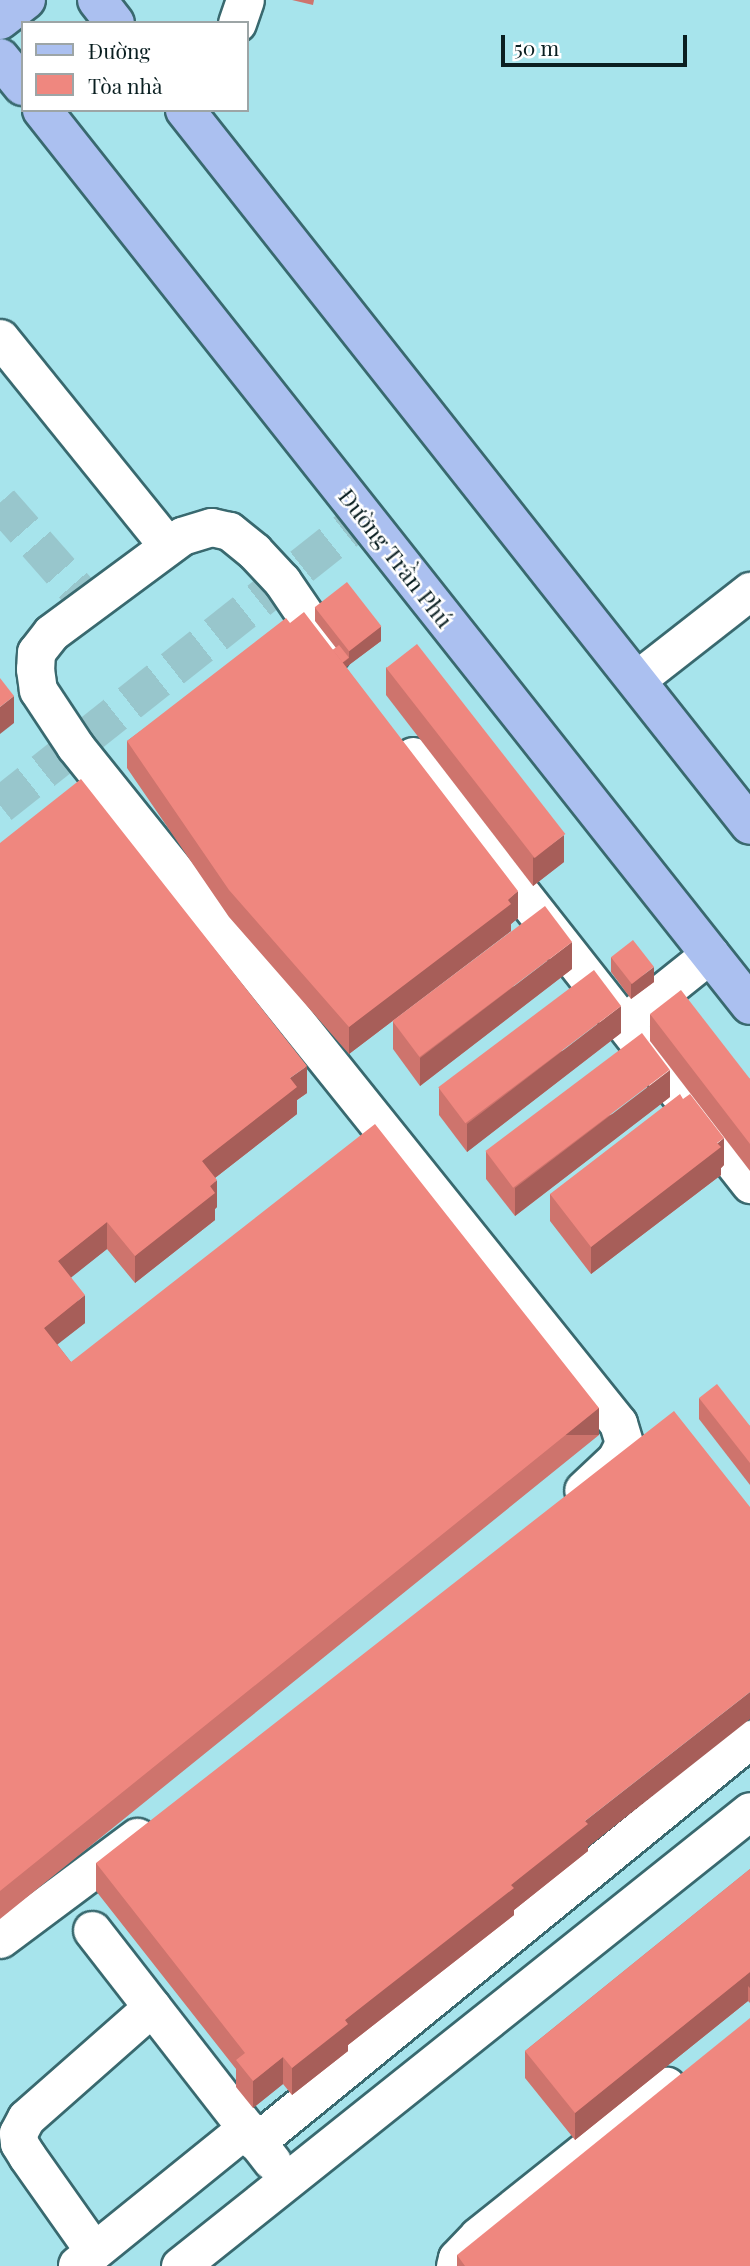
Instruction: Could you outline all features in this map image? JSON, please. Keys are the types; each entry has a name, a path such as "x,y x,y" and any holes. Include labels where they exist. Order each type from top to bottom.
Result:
{"main road":[{"path":"0,20 26,0"},
{"path":"97,0 113,21"},
{"path":"0,58 21,84"},
{"name":"Đường Trần Phú","path":"44,112 750,1005"},
{"path":"197,117 750,825"}],"street":[{"path":"238,21 245,0"},
{"path":"0,338 168,546"},
{"path":"344,668 282,581 254,551 229,531 211,527 182,536 51,633 36,652 38,690 75,746 618,1423 624,1443 616,1459 556,1514"},
{"path":"636,680 750,591"},
{"path":"395,733 750,1184"},
{"path":"625,1022 710,954"},
{"path":"152,2007 26,2118 18,2133 19,2143 85,2258 251,2135 750,1739"},
{"path":"180,2266 750,1811"},
{"path":"0,1939 165,1815"},
{"path":"92,1930 287,2181"},
{"path":"455,2266 457,2258 478,2236 696,2063"}],"shaded area":[{"path":"0,0 750,0 750,2266 0,2266"}],"building":[{"path":"347,582 381,626 349,651 315,607"},
{"path":"304,612 518,891 508,900 511,904 349,1027 229,890 127,741 286,618 290,623"},
{"path":"417,644 565,834 535,858 386,668"},
{"path":"339,645 349,658 343,663 333,650"},
{"path":"0,678 14,696 0,707"},
{"path":"81,779 307,1066 290,1078 297,1087 202,1161 217,1180 210,1186 215,1193 135,1256 107,1222 58,1261 85,1295 44,1328 71,1362 375,1124 599,1408 0,1891 0,843"},
{"path":"545,906 572,942 420,1057 392,1021"},
{"path":"633,940 654,967 632,984 611,957"},
{"path":"594,970 621,1006 465,1123 438,1087"},
{"path":"681,990 750,1079 750,1144 650,1014"},
{"path":"642,1033 670,1070 513,1188 485,1151"},
{"path":"680,1094 683,1099 690,1094 724,1138 717,1143 721,1147 591,1247 550,1194"},
{"path":"717,1384 750,1426 750,1463 699,1398"},
{"path":"674,1411 750,1507 750,1692 585,1821 588,1824 511,1885 514,1888 345,2020 348,2024 292,2068 283,2057 253,2081 236,2060 245,2053 96,1863"},
{"path":"750,1869 750,1972 575,2113 525,2051"},
{"path":"750,2018 750,2266 465,2266 457,2255"}],"tunnel":[{"path":"0,502 90,604"},
{"path":"0,805 364,517"}]}
